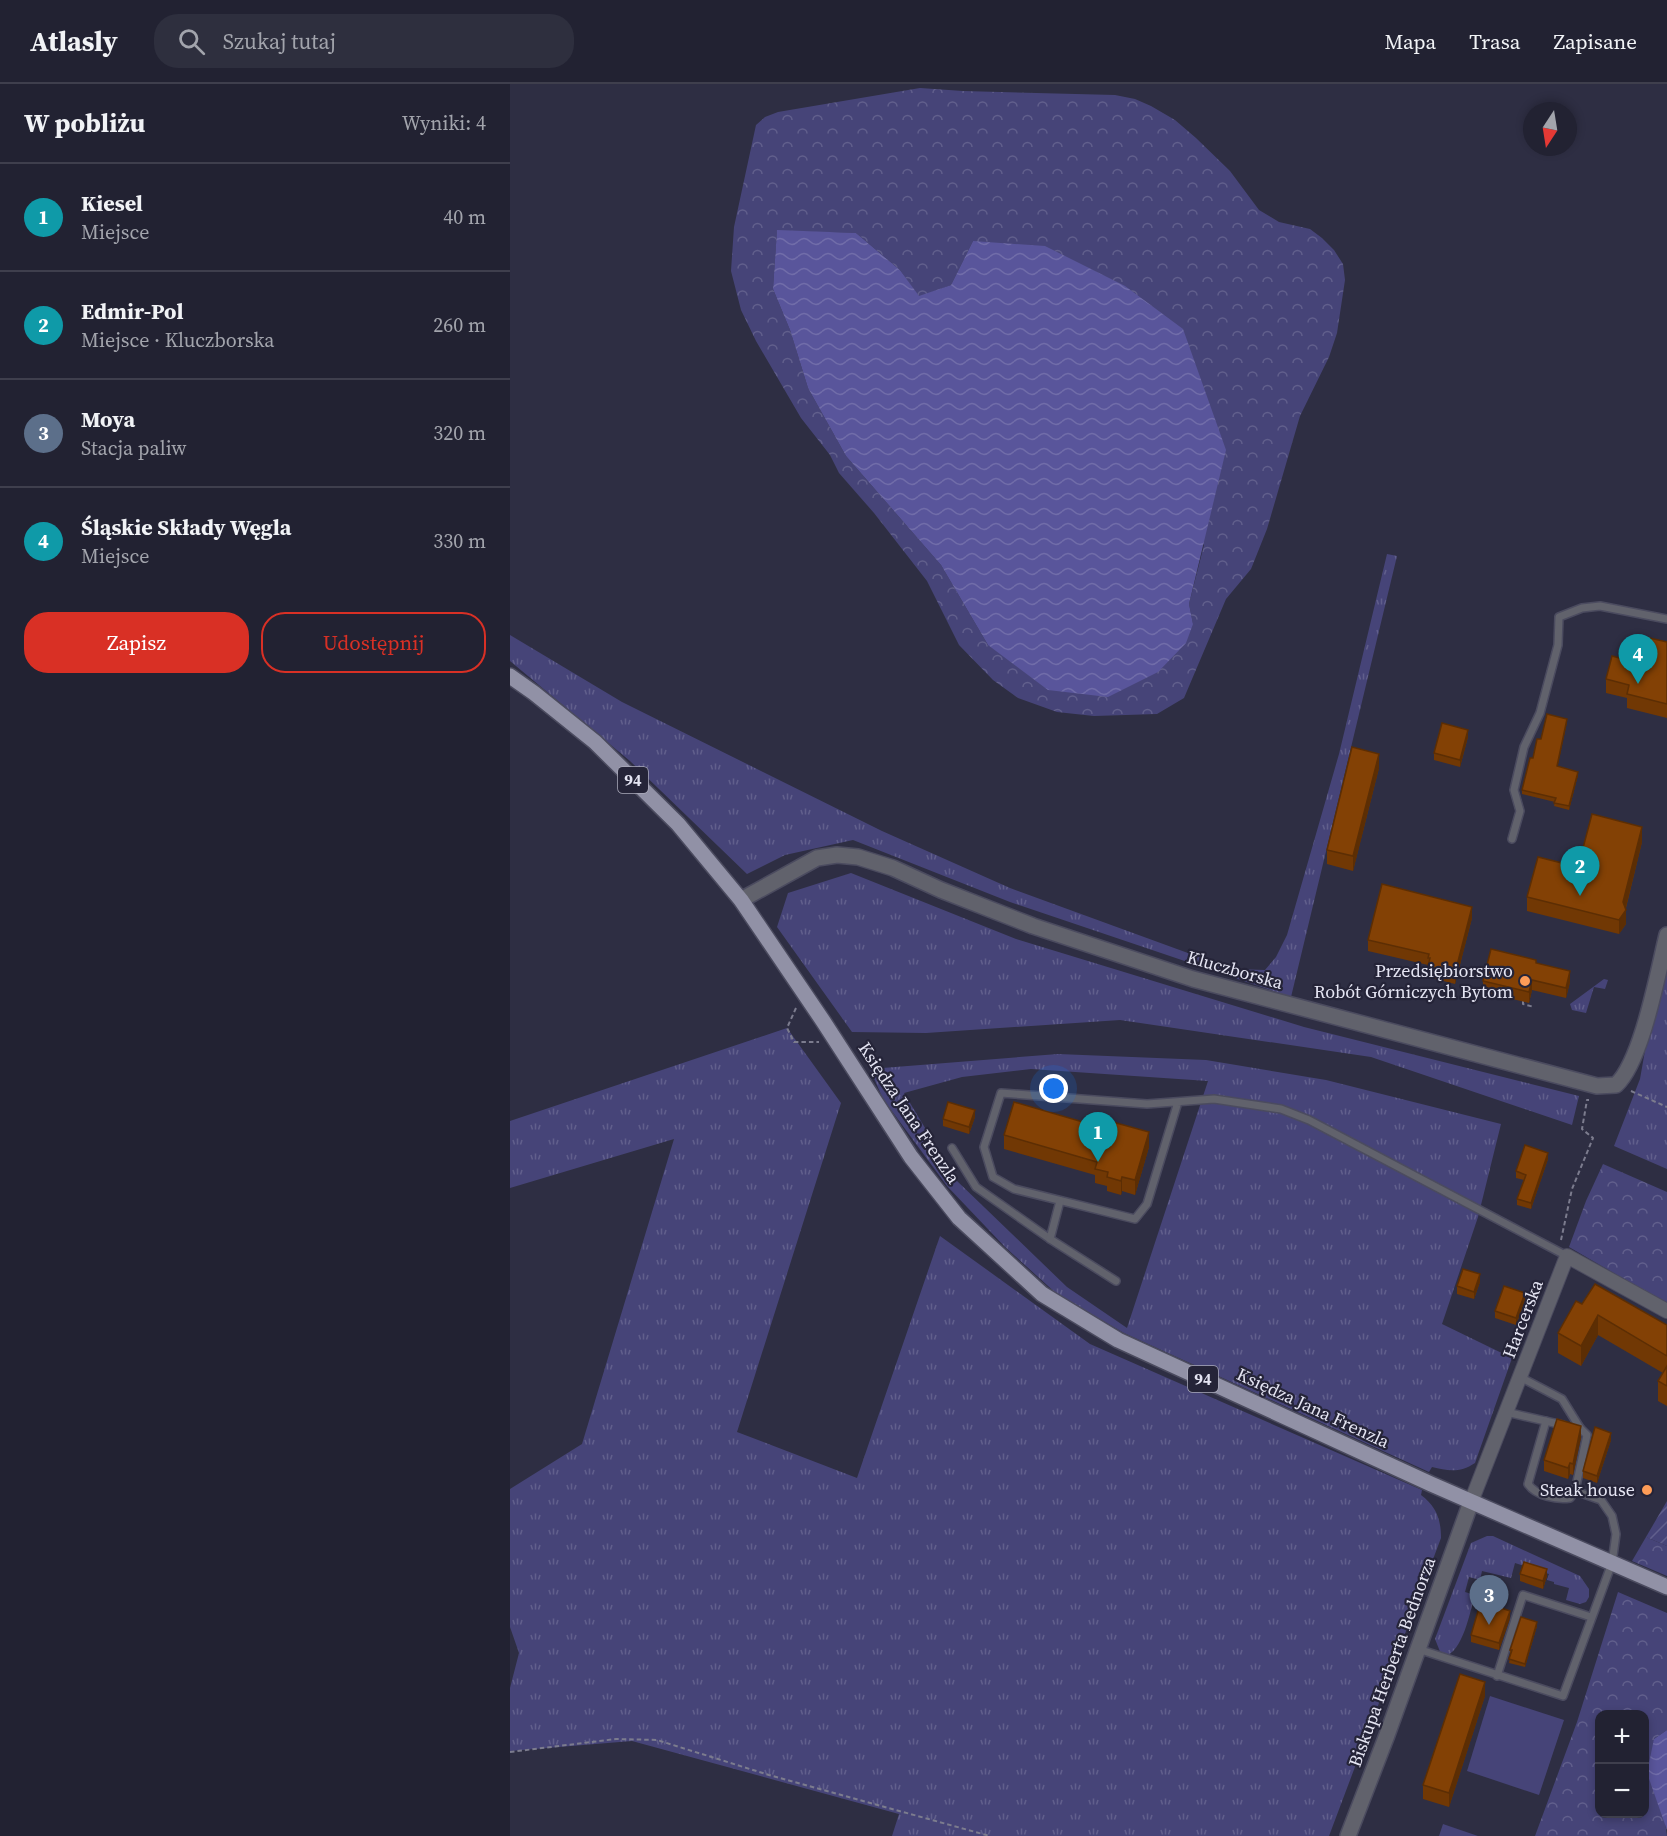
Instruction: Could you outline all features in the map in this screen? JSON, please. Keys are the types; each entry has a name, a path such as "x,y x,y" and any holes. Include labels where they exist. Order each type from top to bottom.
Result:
{"main road":[{"name":"Księdza Jana Frenzla","path":"510,676 595,742 678,824 741,900 911,1157 958,1218 1042,1294 1118,1340 1472,1502 1667,1587"}],"street":[{"name":"Kluczborska","path":"741,900 817,858 837,855 858,857 887,866 1033,926 1193,979 1597,1086 1616,1085"},
{"path":"1616,1085 1628,1072 1635,1055 1667,935"},
{"path":"1563,1254 1667,1311"},
{"name":"Harcerska","path":"1472,1502 1520,1377 1563,1254"},
{"name":"Biskupa Herberta Bednorza","path":"1348,1836 1472,1502"}],"lane":[{"path":"1512,839 1520,811 1514,790 1524,747 1540,713 1557,645 1559,617 1582,608 1600,606 1667,619"},
{"path":"1178,1102 1147,1204 1135,1219 1014,1190 993,1177 984,1147 1001,1093 1148,1104 1214,1099 1281,1109 1309,1120 1563,1254"},
{"path":"952,1148 976,1187 1050,1239 1116,1281"},
{"path":"1050,1239 1060,1201"},
{"path":"1520,1377 1562,1399 1587,1435 1575,1491 1570,1498 1559,1500 1532,1490 1528,1484 1546,1421"},
{"path":"1506,1412 1580,1428"},
{"path":"1418,1649 1563,1696 1612,1563 1616,1534 1612,1516 1600,1500 1575,1491"},
{"path":"1497,1676 1523,1596 1591,1617"}],"path":[{"path":"1523,1001 1523,1004 1534,1007"},
{"path":"798,1005 787,1028 794,1042 826,1042"},
{"path":"1616,1085 1667,1107"},
{"path":"1563,1254 1572,1189 1593,1138 1582,1129 1587,1100 1592,1100"},
{"path":"510,1752 616,1739 657,1740 768,1775 990,1836"}],"green space":[{"path":"920,88 1115,95 1135,99 1175,120 1196,138 1230,171 1259,210 1279,222 1310,229 1334,250 1343,264 1345,280 1337,333 1329,357 1300,416 1267,529 1251,569 1226,599 1184,698 1157,714 1094,716 1057,712 1018,698 993,680 959,645 927,581 874,513 839,473 830,455 801,418 756,341 741,310 731,271 734,227 756,125 765,117 778,112","holes":["777,231 856,233 900,270 919,297 951,285 973,241 1204,545 1189,604 1193,624 988,645 941,565 846,456 808,388 790,330 773,289"]},
{"path":"1387,554 1397,556 1291,997 1010,902 853,840 785,855 747,874 630,761 510,661 510,635 622,702 882,831 1010,888 1233,969 1265,970 1276,957 1287,935 1339,754"},
{"path":"851,873 1016,939 1304,1027 1579,1096 1572,1125 1371,1057 1120,1020 926,1033 852,1032 777,927 788,893"},
{"path":"1667,963 1667,1169 1614,1146 1640,1079 1646,1045"},
{"path":"1604,979 1608,980 1605,989 1594,987 1586,1013 1572,1010 1570,1004"},
{"path":"787,1028 841,1103 737,1432 857,1478 940,1236 1090,1344 1422,1490 1421,1495 1437,1513 1441,1538 1329,1836 892,1836 899,1814 632,1741 510,1751 510,1688 519,1653 510,1627 510,1489 582,1444 674,1139 510,1188 510,1121"},
{"path":"1058,1054 1206,1060 1326,1080 1501,1124 1478,1217 1442,1324 1512,1358 1475,1463 1454,1470 1432,1467 1429,1472 1124,1333 1058,1295 1005,1247 947,1186 883,1099 870,1069","holes":["1031,1069 1208,1081 1127,1328 1067,1287 957,1181 904,1093 962,1077"]},
{"path":"1603,1164 1667,1192 1667,1304 1569,1247"},
{"path":"1667,1501 1667,1546 1646,1537"},
{"path":"1487,1536 1493,1536 1580,1576 1589,1589 1589,1597 1586,1602 1580,1604 1566,1600 1569,1588 1547,1580 1549,1574 1515,1563 1511,1578 1482,1571 1480,1580 1469,1577 1465,1592 1475,1595 1468,1621 1461,1640 1451,1653 1444,1656 1435,1639 1471,1543"},
{"path":"1646,1537 1667,1546 1667,1576 1632,1561"},
{"path":"1618,1592 1667,1613 1667,1730 1654,1739 1667,1836 1535,1836 1577,1722"},
{"path":"1490,1696 1564,1720 1539,1795 1467,1771"},
{"path":"1443,1824 1478,1836 1439,1836"}],"water":[{"path":"777,230 856,233 900,270 919,296 951,285 973,241 1045,246 1125,286 1183,329 1226,450 1189,604 1193,624 1186,643 1158,672 1108,697 1048,690 988,645 941,565 846,456 808,388 790,330 773,289"},
{"path":"1667,1730 1667,1830 1649,1779 1649,1763 1654,1739"}],"building":[{"path":"1637,635 1667,642 1667,704 1627,694 1629,685 1606,679 1612,656 1631,661"},
{"path":"1547,714 1567,719 1557,766 1578,772 1569,806 1554,803 1556,798 1522,790 1530,758 1533,758 1537,739 1541,739"},
{"path":"1442,723 1468,730 1460,760 1434,753"},
{"path":"1352,747 1379,754 1353,856 1327,850"},
{"path":"1592,814 1642,827 1623,902 1626,910 1619,920 1527,897 1538,857 1578,867"},
{"path":"1382,884 1472,907 1455,973 1428,966 1429,954 1368,940"},
{"path":"1491,949 1570,971 1566,988 1532,980 1529,992 1483,981"},
{"path":"948,1102 975,1110 969,1127 943,1119"},
{"path":"1014,1102 1107,1129 1109,1121 1149,1132 1135,1180 1122,1177 1121,1181 1107,1177 1108,1172 1095,1169 1097,1162 1004,1135"},
{"path":"1525,1145 1548,1153 1531,1203 1517,1199 1526,1175 1516,1171"},
{"path":"1463,1269 1480,1274 1474,1292 1457,1286"},
{"path":"1595,1284 1667,1325 1667,1356 1598,1315 1581,1346 1558,1333 1576,1301 1582,1304"},
{"path":"1504,1286 1525,1293 1516,1318 1495,1311"},
{"path":"1667,1366 1667,1386 1658,1381"},
{"path":"1557,1419 1581,1426 1573,1464 1570,1463 1568,1468 1544,1460"},
{"path":"1595,1427 1611,1433 1597,1476 1583,1471"},
{"path":"1524,1562 1547,1569 1543,1581 1520,1574"},
{"path":"1481,1601 1510,1611 1499,1643 1471,1635"},
{"path":"1521,1617 1537,1622 1525,1664 1509,1659"},
{"path":"1460,1674 1485,1682 1449,1793 1423,1785"}],"place":[{"name":"Śląskie Składy Węgla","path":"1638,684"},
{"name":"Edmir-Pol","path":"1580,896"},
{"name":"Przedsiębiorstwo Robót Górniczych Bytom","path":"1525,981"},
{"name":"Kiesel","path":"1098,1162"},
{"name":"Steak house","path":"1647,1490"},
{"name":"Moya","path":"1489,1625"}]}
